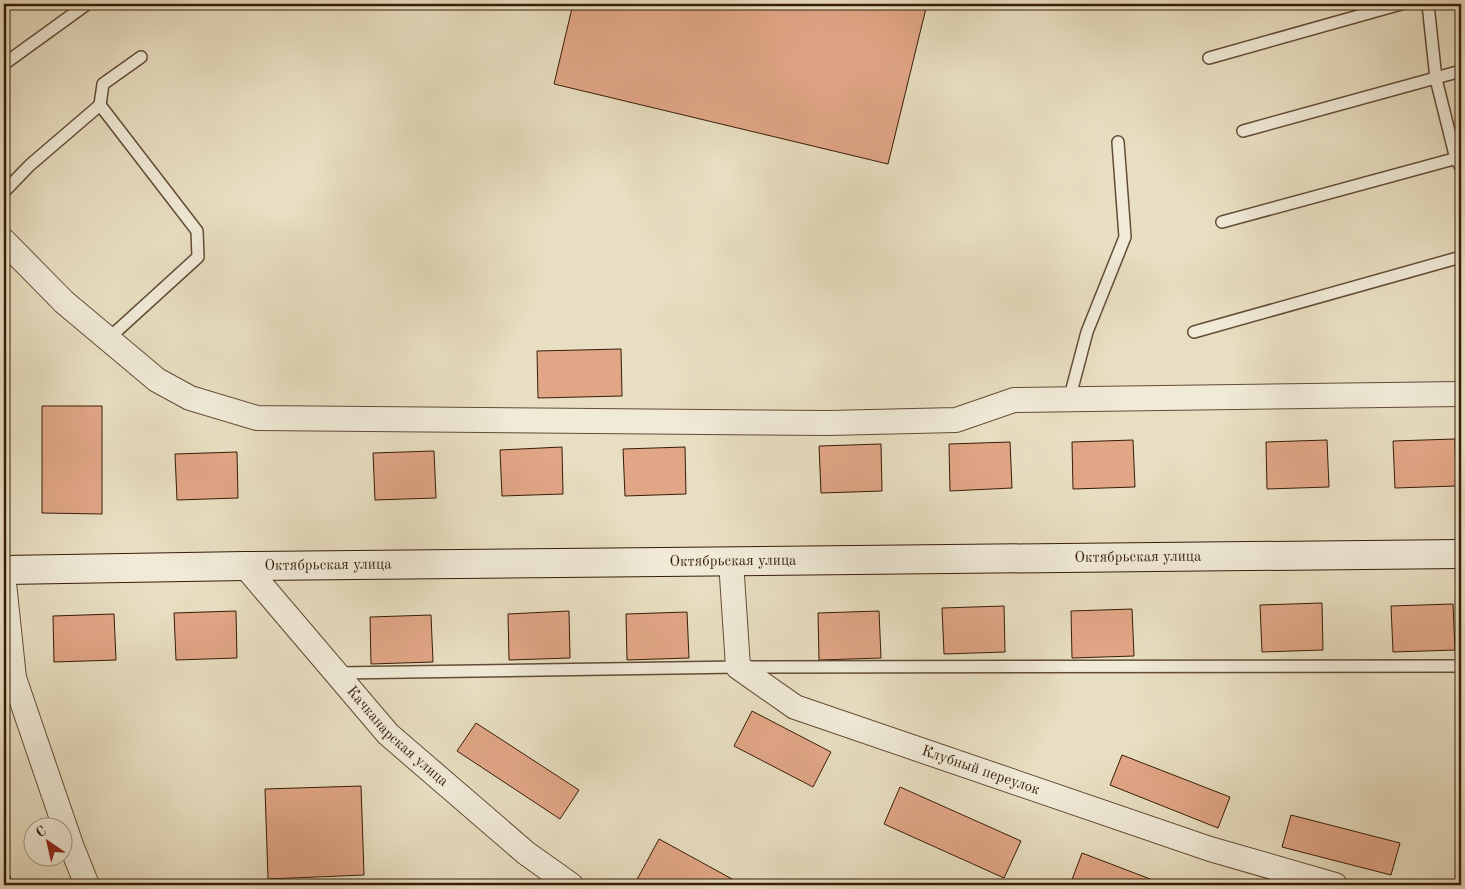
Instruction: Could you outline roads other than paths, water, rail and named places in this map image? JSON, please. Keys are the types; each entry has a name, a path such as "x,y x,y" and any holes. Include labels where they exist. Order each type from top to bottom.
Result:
{"street":[{"path":"4,241 64,302 157,380 190,398 257,418 828,424 956,420 1014,400 1461,394"},
{"name":"Октябрьская улица","path":"4,570 1461,554"},
{"path":"730,561 738,667"},
{"name":"Качканарская улица","path":"244,566 388,734 526,853 571,885"},
{"path":"4,583 14,678 87,885"},
{"name":"Клубный переулок","path":"738,667 795,707 1210,849 1335,885"}],"lane":[{"path":"4,64 87,4"},
{"path":"1209,58 1401,4"},
{"path":"1222,222 1460,161 1436,79 1428,4"},
{"path":"4,192 30,165 100,105 103,84 142,56"},
{"path":"1242,131 1461,71"},
{"path":"100,105 197,232 198,257 108,339"},
{"path":"1069,400 1086,332 1124,237 1118,142"},
{"path":"1194,332 1461,257"},
{"path":"336,674 738,667 1461,666"}]}
